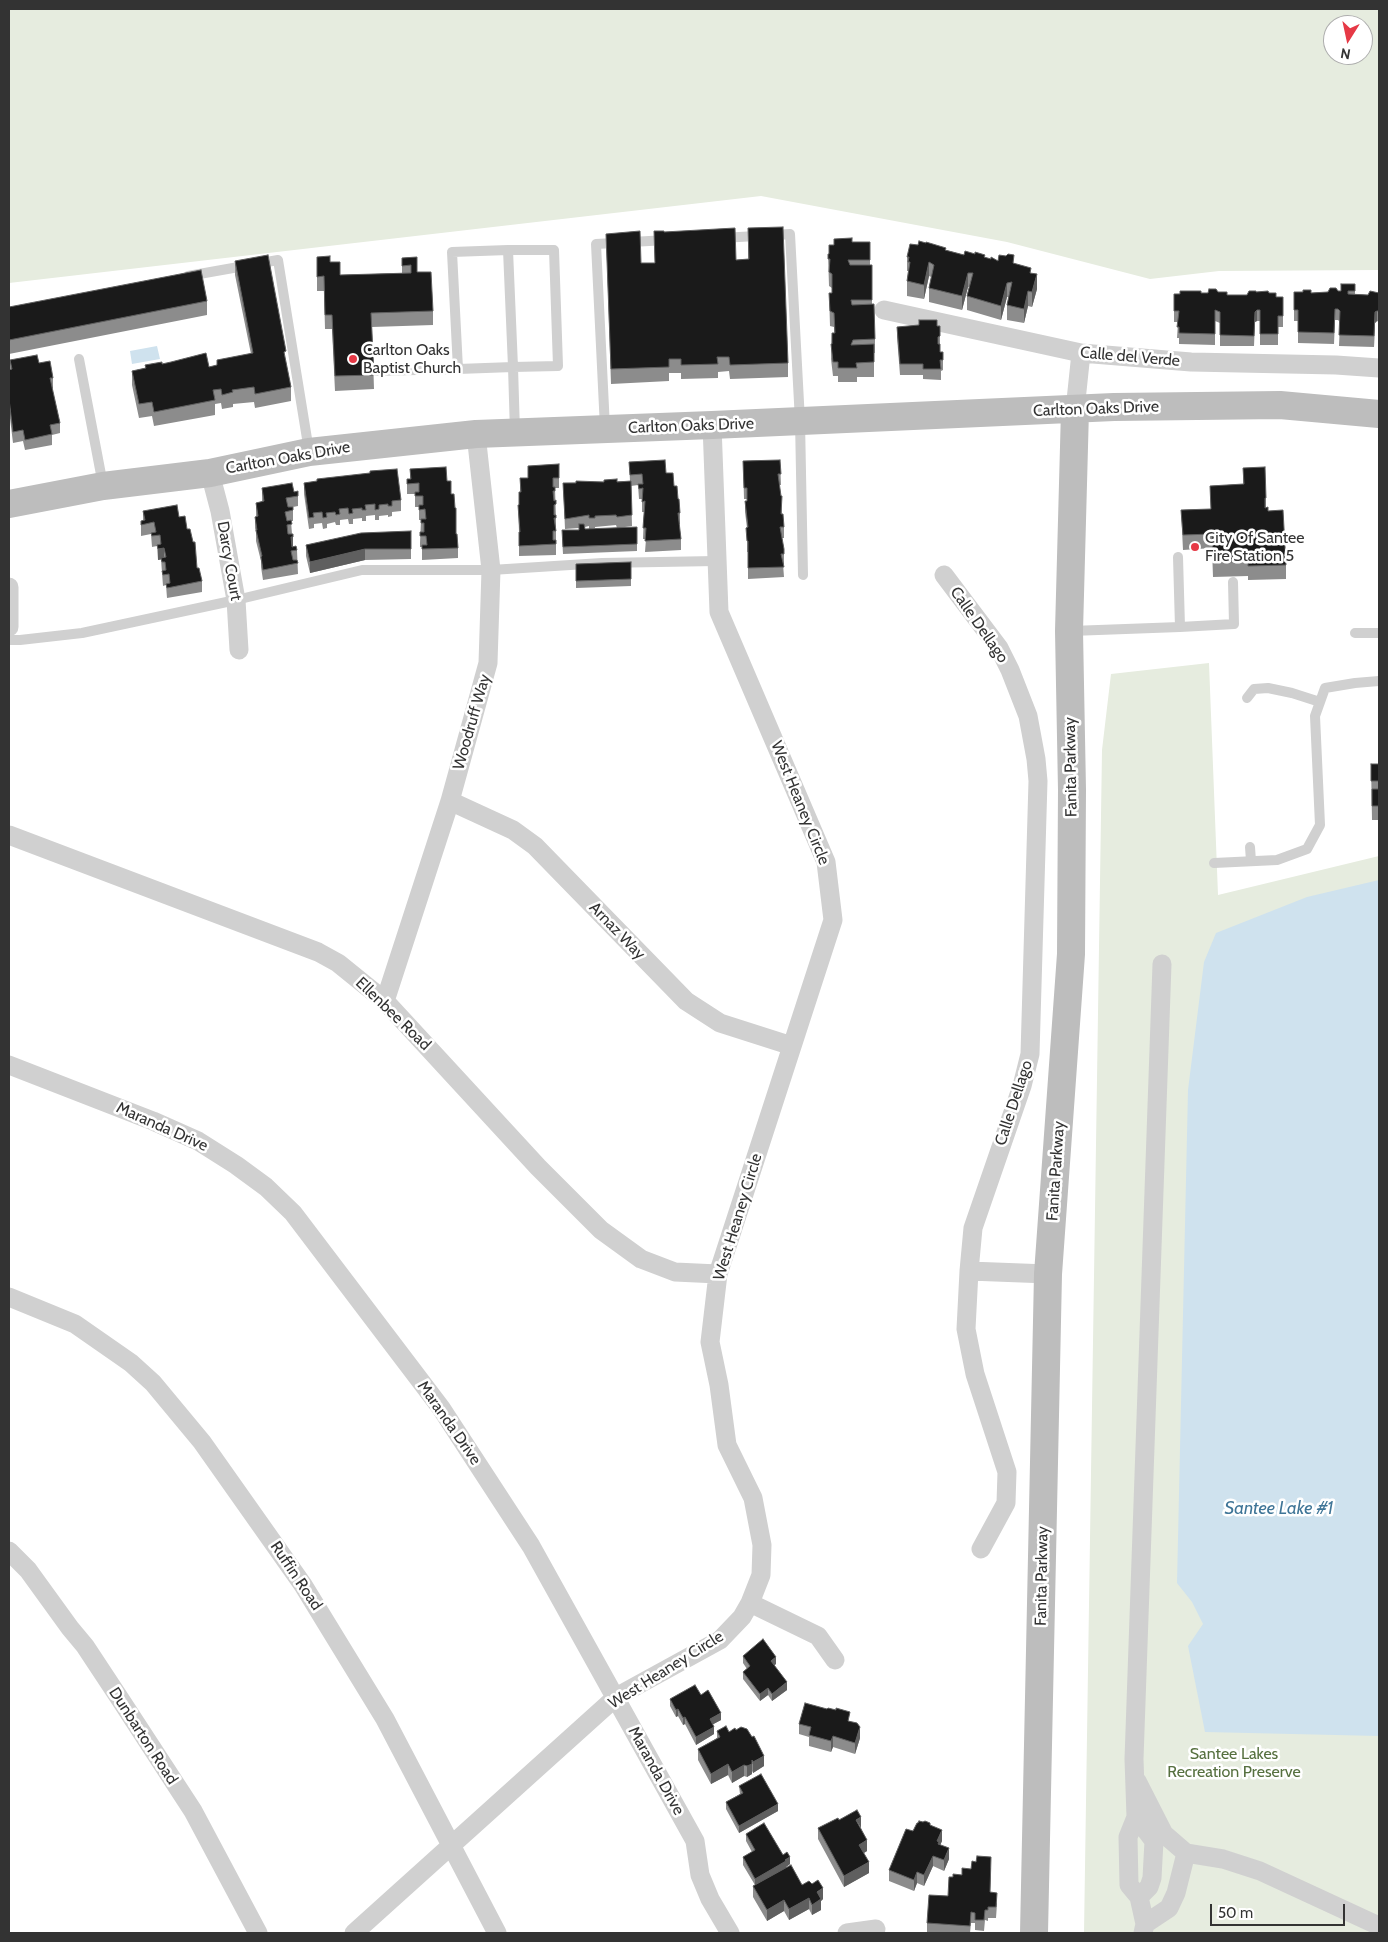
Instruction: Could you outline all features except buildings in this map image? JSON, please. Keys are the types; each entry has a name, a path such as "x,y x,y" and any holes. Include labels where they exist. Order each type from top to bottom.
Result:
{"street":[{"name":"Calle del Verde","path":"884,310 1081,353 1191,362 1336,365 1379,368"},
{"path":"1075,410 1081,353"},
{"name":"Carlton Oaks Drive","path":"9,504 104,486 210,473 309,452 476,434 712,426 1114,407 1280,405 1379,414"},
{"name":"Fanita Parkway","path":"1034,1933 1048,1274 1071,954 1072,790 1068,631 1075,410"},
{"name":"West Heaney Circle","path":"354,1933 616,1697 720,1640 742,1617 750,1603 761,1575 762,1545 753,1498 727,1445 720,1385 710,1342 718,1274 833,920 826,862 719,612 712,426"},
{"name":"Woodruff Way","path":"385,1000 450,801 488,663 491,570 476,434"},
{"name":"Darcy Court","path":"210,473 220,511 236,600 239,650"},
{"name":"Calle Dellago","path":"944,575 999,648 1010,670 1028,716 1034,745 1038,781 1030,1054 1022,1086 973,1228 969,1270 966,1329 975,1374 1007,1472 1006,1503 981,1549"},
{"path":"9,587 9,627"},
{"name":"Arnaz Way","path":"450,801 513,830 535,846 686,1001 720,1023 792,1046"},
{"name":"Ellenbee Road","path":"9,835 318,952 345,968 385,1000 538,1167 601,1230 641,1259 667,1269 675,1272 718,1274"},
{"path":"1162,964 1134,1775 1136,1817 1128,1836 1129,1885 1139,1897 1144,1928 1169,1908 1176,1893 1186,1854"},
{"name":"Maranda Drive","path":"9,1065 153,1121 198,1141 266,1187 293,1213 441,1408 532,1546 695,1841 700,1875 710,1899 730,1933"},
{"path":"969,1270 1048,1274"},
{"name":"Ruffin Road","path":"9,1297 75,1324 91,1333 131,1363 153,1383 188,1424 222,1469 329,1625 386,1719 497,1933"},
{"name":"Dunbarton Road","path":"9,1551 38,1582 85,1646 192,1812 258,1933"},
{"path":"750,1603 818,1636 835,1660"},
{"path":"1134,1775 1164,1834 1186,1854 1223,1859 1260,1871 1379,1926"},
{"path":"1136,1817 1154,1841 1152,1878 1149,1887 1139,1897"},
{"path":"847,1933 876,1928"}],"lane":[{"path":"713,238 790,234 800,422 803,574"},
{"path":"606,429 596,244 674,240"},
{"path":"508,250 516,432"},
{"path":"376,371 458,369 558,366 554,250 452,252 458,369"},
{"path":"182,278 278,260 309,452"},
{"path":"79,359 104,486"},
{"path":"1178,557 1180,627"},
{"path":"9,640 82,633 236,600 362,570 491,570 602,563 716,561"},
{"path":"1068,631 1234,624 1233,582"},
{"path":"1355,633 1379,633"},
{"path":"1214,863 1277,860 1307,849 1320,825 1315,716 1325,688 1379,681"},
{"path":"1247,698 1254,689 1268,688 1320,702"},
{"path":"1250,847 1251,861"}],"green space":[{"path":"9,9 1379,9 1379,270 1219,271 1150,279 1007,242 761,196 9,283"},
{"name":"Santee Lakes Recreation Preserve","path":"1209,663 1218,895 1379,856 1379,1933 1084,1933 1102,750 1111,674"}],"water":[{"path":"157,346 160,359 132,364 130,351"},
{"name":"Santee Lake #1","path":"1379,880 1379,1736 1205,1732 1188,1646 1203,1624 1192,1602 1177,1583 1188,1090 1204,962 1216,933 1307,897"}],"place":[{"name":"Carlton Oaks Baptist Church","path":"353,359"},
{"name":"City Of Santee Fire Station 5","path":"1195,547"}]}
